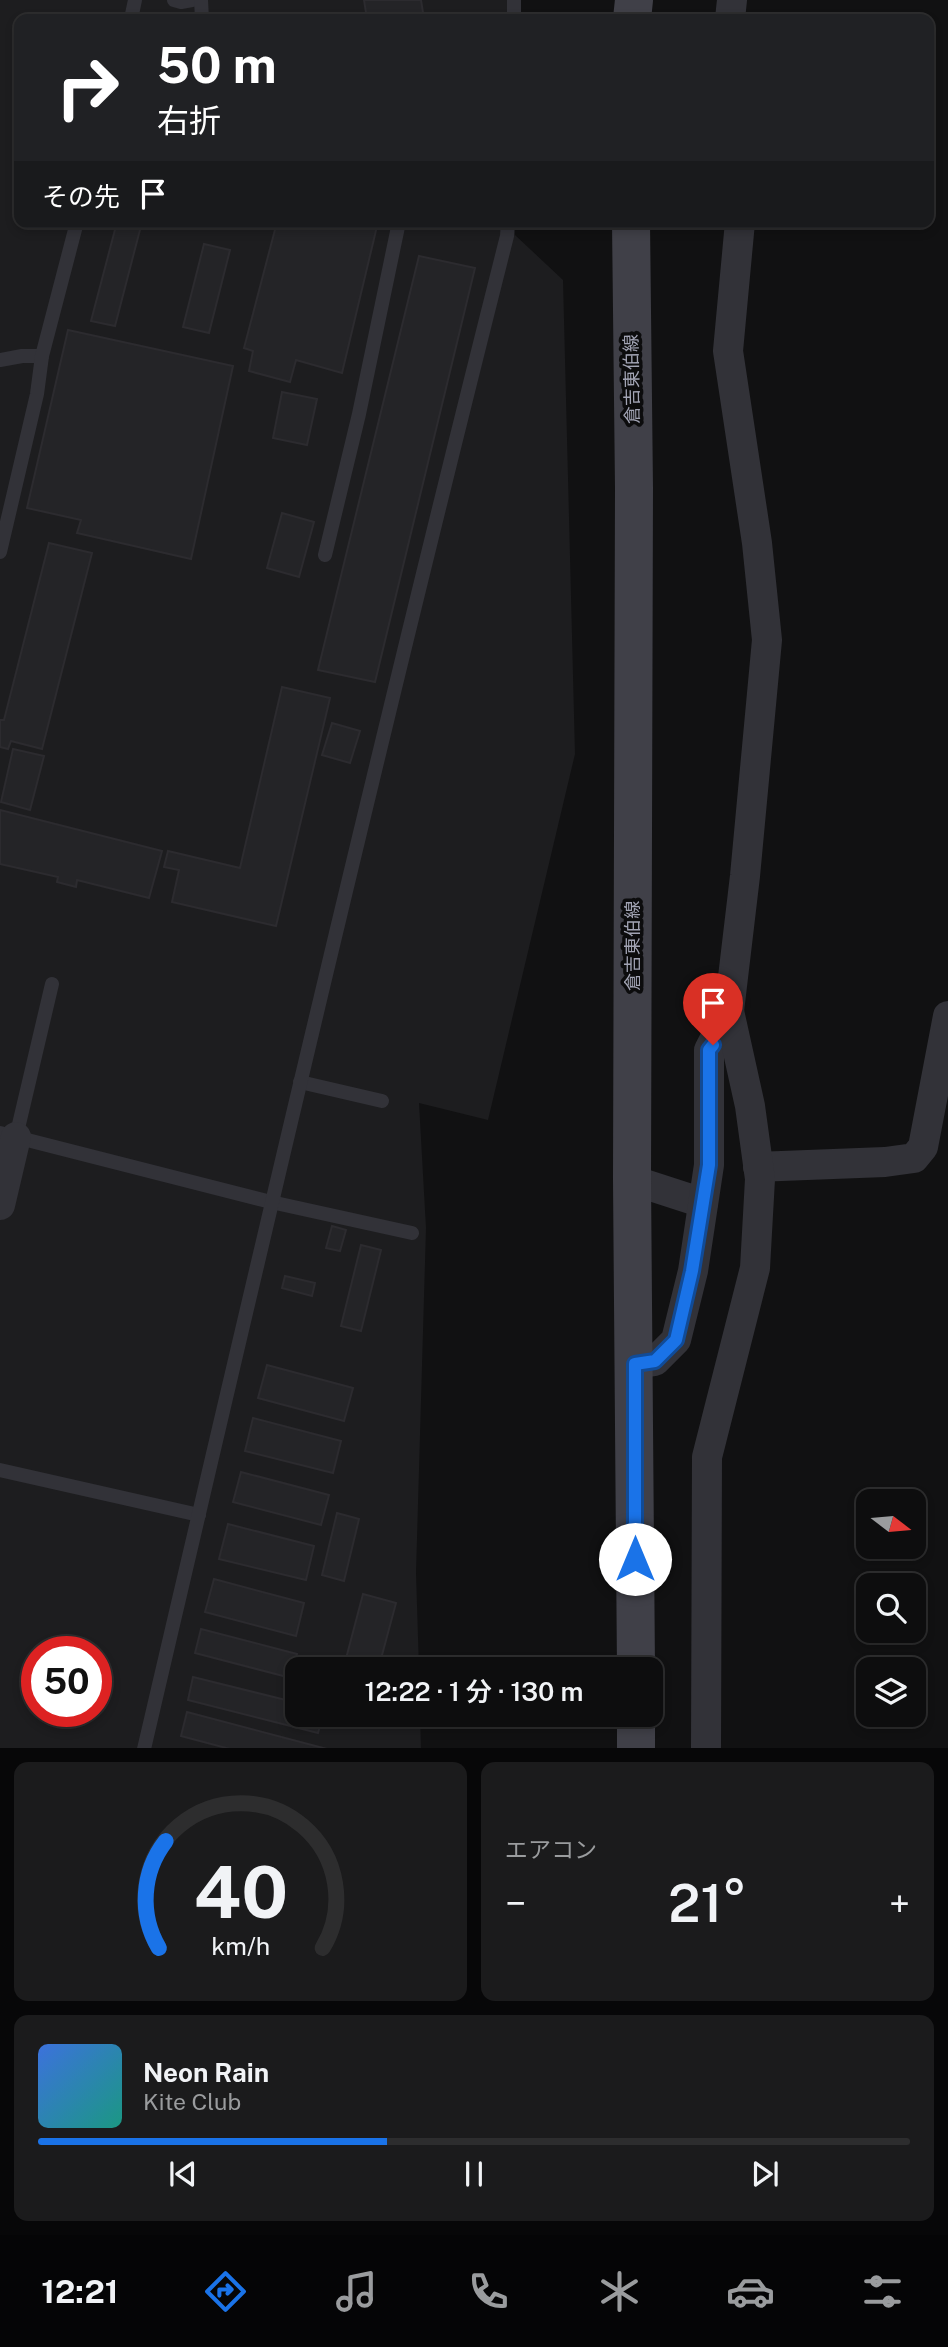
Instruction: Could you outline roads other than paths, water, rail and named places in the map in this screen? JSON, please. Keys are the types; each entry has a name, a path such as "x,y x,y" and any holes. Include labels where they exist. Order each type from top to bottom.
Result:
{"main road":[{"name":"倉吉東伯線","path":"631,228 634,488 632,1180 636,1657"},
{"path":"636,1727 636,1748"}],"street":[{"path":"706,1748 707,1457 755,1268 760,1179 750,1106 729,1011 745,876 767,640 757,543 728,351 739,228"},
{"path":"635,1364 655,1361 676,1340 692,1271 709,1165 709,1050 729,1011"},
{"path":"758,1167 885,1162 914,1158 923,1147 948,1016"},
{"path":"0,1205 8,1135"},
{"path":"632,1180 703,1203"}],"lane":[{"path":"174,0 192,0"},
{"path":"0,552 37,394 42,356 75,228"},
{"path":"325,555 359,414 398,228"},
{"path":"144,1748 271,1202 508,228"},
{"path":"0,360 42,356"},
{"path":"52,984 8,1135 271,1202 412,1233"},
{"path":"300,1082 382,1101"},
{"path":"0,1470 199,1515"}]}
